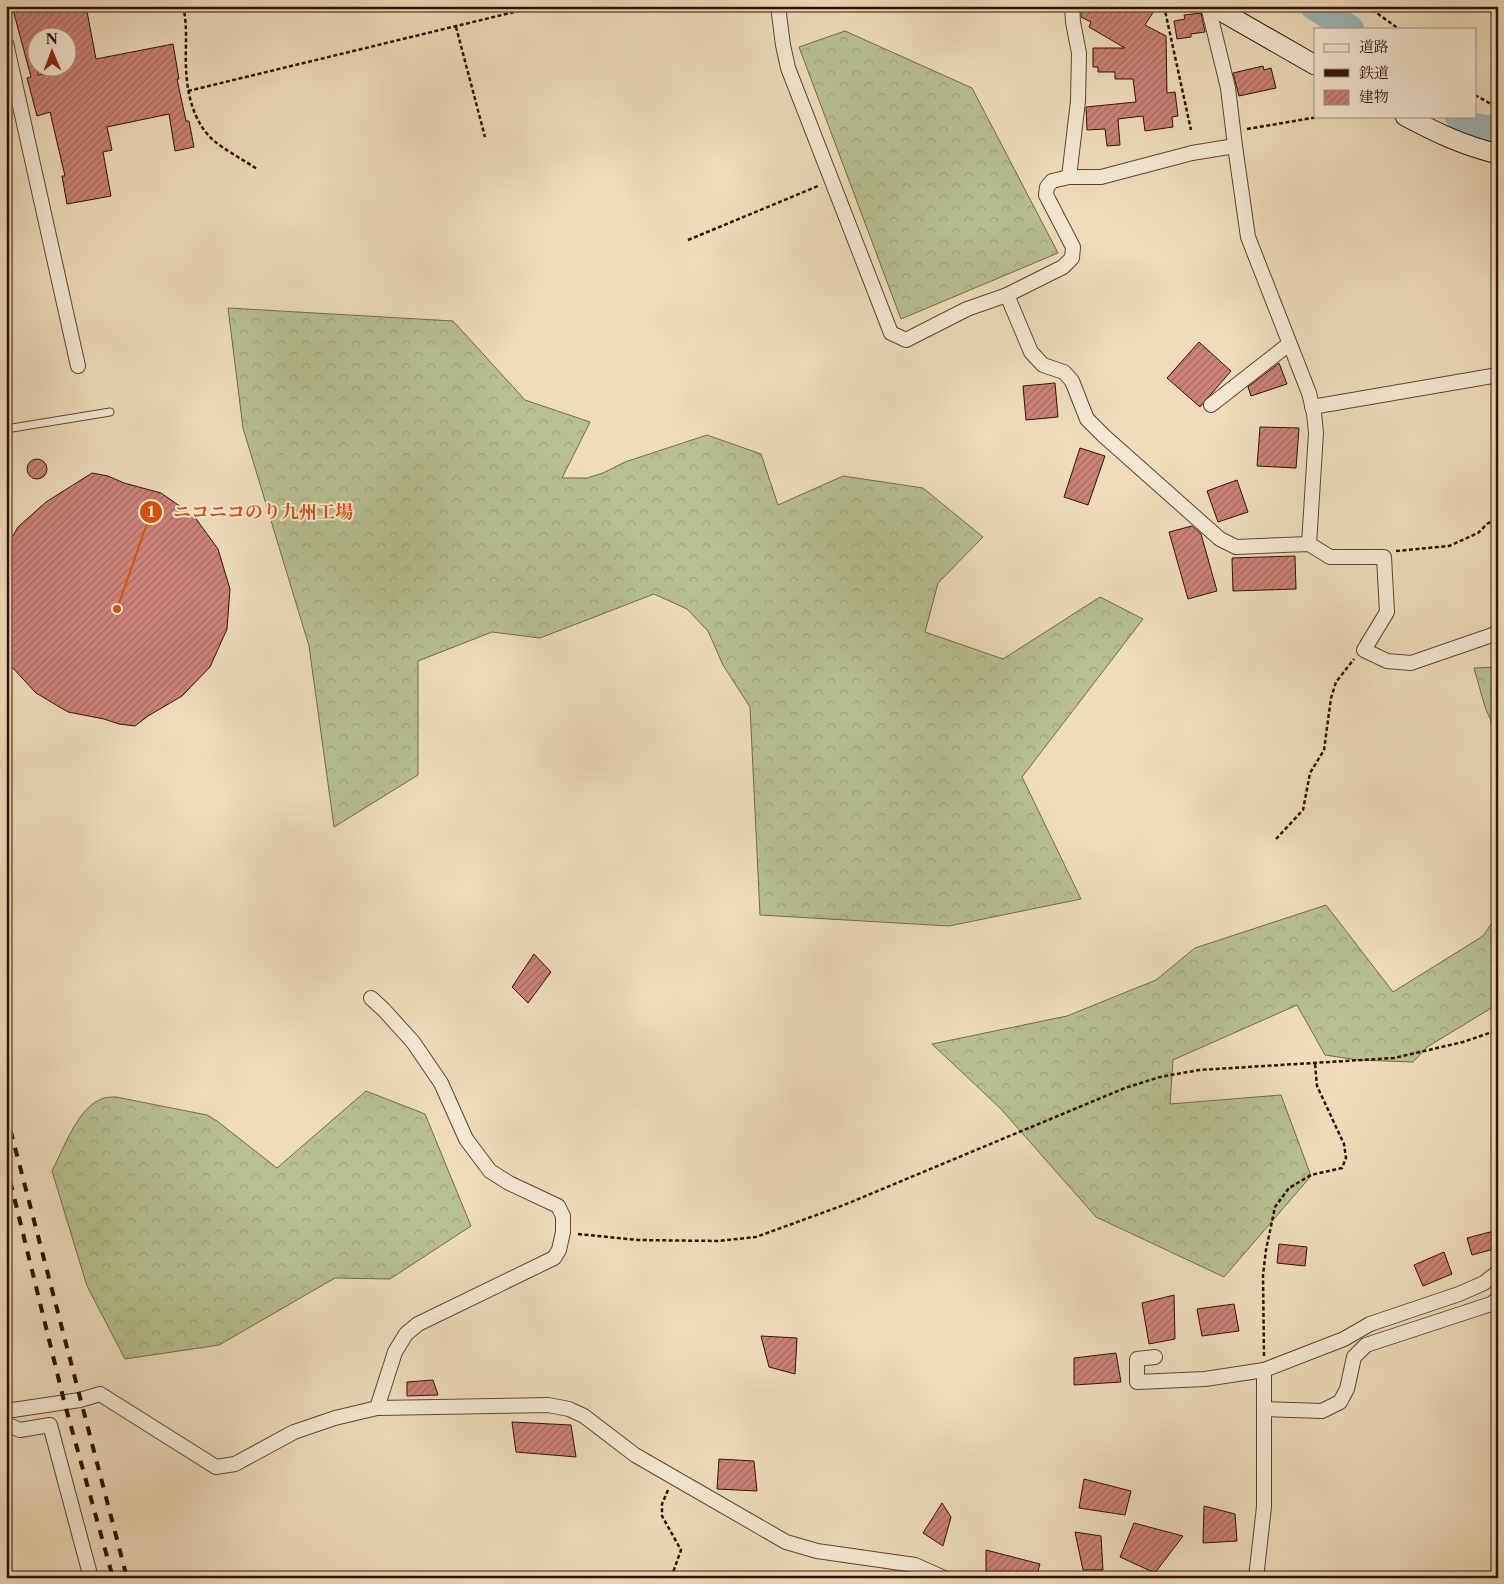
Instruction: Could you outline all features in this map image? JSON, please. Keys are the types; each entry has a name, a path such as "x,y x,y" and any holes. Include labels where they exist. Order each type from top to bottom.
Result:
{"street":[{"path":"778,6 788,68 891,333 906,340 967,309 1007,295 1063,267 1072,258 1072,247 1046,195 1046,187 1052,181 1068,177 1101,177 1192,154 1235,146"},
{"path":"1068,177 1078,101 1079,53 1072,6"},
{"path":"1208,6 1228,88 1248,237 1312,407 1316,434 1309,544"},
{"path":"1212,6 1314,63"},
{"path":"6,43 78,366"},
{"path":"1409,118 1442,136 1474,148 1498,154"},
{"path":"1007,295 1031,352 1043,365 1064,372 1072,381 1087,419 1220,539 1236,547 1309,544 1330,557 1384,557 1387,612 1364,650 1387,662 1411,663 1498,633"},
{"path":"1211,405 1289,344"},
{"path":"1312,407 1498,375"},
{"path":"371,998 419,1050 441,1083 466,1139 490,1170 509,1183 558,1206 563,1216 563,1232 559,1250 554,1258 438,1313 418,1324 406,1334 394,1352 377,1408"},
{"path":"1155,1358 1137,1359 1137,1382 1205,1379 1264,1370 1344,1339 1370,1324 1459,1294 1484,1283 1498,1272"},
{"path":"1264,1409 1322,1411 1340,1402 1346,1389 1354,1357 1366,1345 1491,1304 1498,1299"},
{"path":"1256,1578 1264,1507 1264,1370"},
{"path":"6,1411 80,1400 100,1394 216,1467 235,1464 294,1432 335,1418 377,1408 548,1405 569,1409 584,1416 634,1455 786,1542 817,1551 915,1565 944,1578"},
{"path":"6,1424 20,1430 50,1425 92,1578"}],"lane":[{"path":"6,428 110,412"}],"path":[{"path":"183,6 186,21 186,68 191,105 198,120 212,139 257,169"},
{"path":"188,91 539,6"},
{"path":"1164,6 1191,130"},
{"path":"1367,6 1399,28"},
{"path":"456,27 485,137"},
{"path":"1476,96 1498,108"},
{"path":"1233,131 1314,118"},
{"path":"688,240 821,185 830,176"},
{"path":"1384,557 1396,551 1449,546 1478,534 1487,524 1498,517"},
{"path":"1276,839 1303,810 1310,773 1324,750 1331,698 1336,682 1349,663 1364,650"},
{"path":"595,1236 638,1240 718,1241 756,1237 844,1205 1125,1088 1160,1077 1199,1070 1394,1058 1463,1042 1498,1030"},
{"path":"1264,1370 1263,1275 1275,1207 1289,1188 1310,1175 1342,1168 1346,1158 1344,1144 1317,1086 1315,1064"},
{"path":"671,1578 681,1550 662,1516 662,1504 674,1477"}],"green space":[{"path":"845,31 972,88 1058,253 901,319 799,47"},
{"path":"228,308 453,321 525,400 590,422 562,478 587,478 603,473 625,462 707,435 761,454 778,505 843,476 923,488 983,537 938,583 925,632 1003,659 1100,597 1143,619 1022,777 1081,899 949,926 760,915 750,707 723,665 708,631 687,609 654,594 540,638 492,632 418,661 418,775 334,827 309,646 243,428"},
{"path":"1498,667 1498,737 1485,707 1474,668"},
{"path":"1326,905 1393,992 1483,936 1498,914 1498,1004 1427,1047 1413,1062 1358,1060 1325,1055 1297,1005 1173,1060 1170,1104 1281,1095 1311,1176 1224,1277 1096,1217 1001,1109 932,1044 1067,1016 1156,980 1195,948"},
{"path":"366,1091 425,1114 471,1226 390,1279 335,1278 219,1345 125,1359 87,1286 52,1171 73,1129 87,1110 95,1102 104,1098 116,1097 207,1115 277,1168"}],"building":[{"path":"12,6 86,6 96,59 173,44 179,79 177,79 194,147 175,151 169,114 107,127 112,150 103,152 111,196 67,204 62,176 65,176 50,112 37,116 27,78 78,78 78,28 28,28 28,66"},
{"path":"1083,6 1088,6 1098,12 1101,6 1157,6 1145,25 1166,36 1167,93 1175,92 1178,116 1172,117 1173,127 1145,131 1143,116 1118,119 1120,145 1107,146 1105,129 1087,130 1086,107 1136,102 1133,79 1115,79 1115,72 1098,72 1098,67 1093,67 1093,48 1125,48 1089,27 1091,22 1081,17"},
{"path":"1201,13 1205,32 1177,39 1174,21 1185,19 1184,15"},
{"path":"1263,66 1264,70 1271,68 1276,88 1239,96 1233,73"},
{"path":"1199,342 1231,371 1200,407 1167,378"},
{"path":"1279,363 1287,384 1251,396 1248,387"},
{"path":"1055,383 1058,417 1026,420 1023,386"},
{"path":"1260,427 1299,428 1296,468 1257,466"},
{"path":"1080,448 1105,456 1088,505 1064,497"},
{"path":"33,459 41,459 47,465 47,473 41,479 33,479 27,473 27,465"},
{"path":"92,473 108,476 124,483 161,493 194,516 218,549 230,589 227,629 210,667 182,696 135,726 68,712 36,693 11,666 6,655 6,548 18,527 46,502"},
{"path":"1237,480 1248,512 1218,522 1207,491"},
{"path":"1192,526 1201,534 1217,591 1188,599 1169,532"},
{"path":"1295,556 1296,589 1233,591 1232,558"},
{"path":"534,954 551,972 528,1003 512,987"},
{"path":"1498,1230 1498,1248 1472,1255 1467,1238"},
{"path":"1279,1244 1307,1247 1305,1266 1277,1263"},
{"path":"1444,1252 1452,1274 1423,1286 1414,1265"},
{"path":"1174,1295 1175,1339 1149,1344 1142,1303"},
{"path":"1234,1304 1239,1331 1202,1336 1197,1309"},
{"path":"761,1336 797,1338 795,1374 769,1367"},
{"path":"1116,1353 1121,1382 1074,1385 1074,1358"},
{"path":"433,1380 438,1395 407,1396 407,1382"},
{"path":"512,1422 571,1425 576,1457 516,1452"},
{"path":"719,1459 754,1461 757,1491 717,1489"},
{"path":"1084,1479 1131,1491 1125,1515 1079,1508"},
{"path":"942,1503 951,1517 943,1546 923,1533"},
{"path":"1204,1506 1235,1514 1237,1541 1203,1543"},
{"path":"1134,1523 1183,1536 1155,1573 1120,1557"},
{"path":"1075,1532 1101,1536 1103,1570 1083,1570"},
{"path":"986,1550 1040,1564 1036,1578 986,1578"}],"waterway":[{"path":"1314,6 1348,28"},
{"path":"1461,118 1469,126 1498,131"}],"railway":[{"path":"6,1113 127,1578"},
{"path":"6,1164 64,1401 113,1578"}],"place":[{"name":"ニコニコのり九州工場","path":"117,609"}]}
